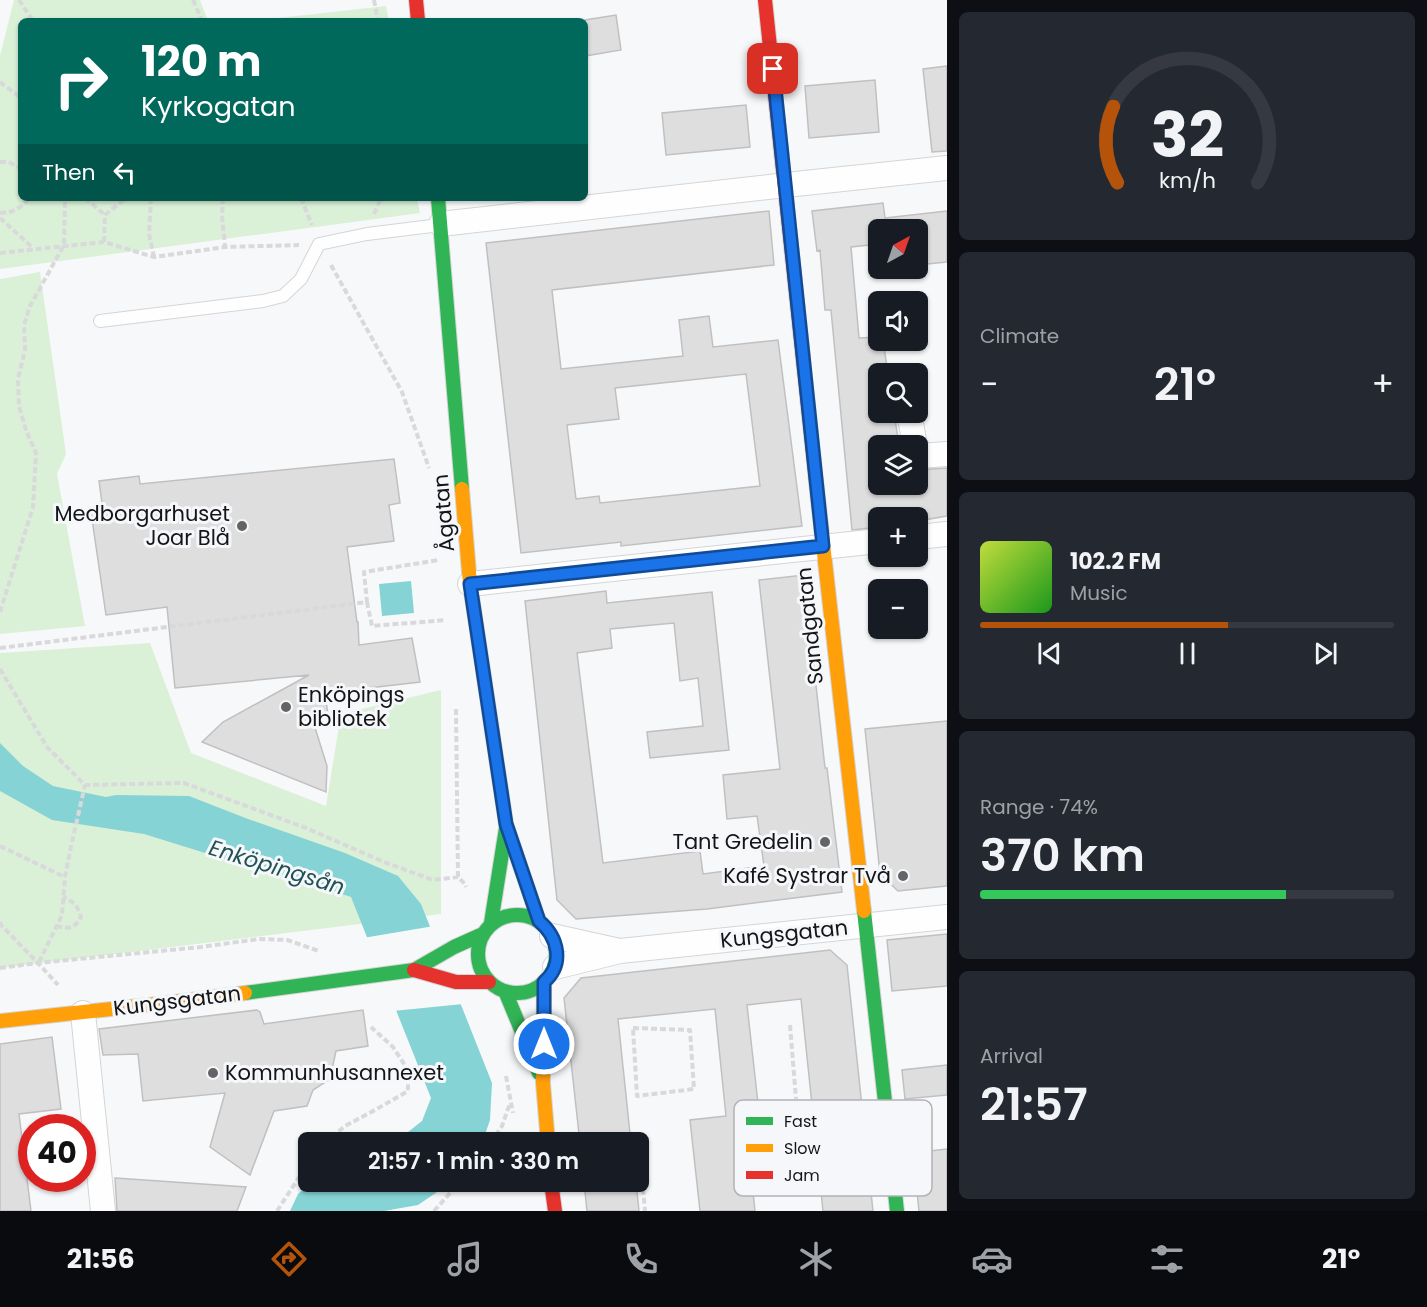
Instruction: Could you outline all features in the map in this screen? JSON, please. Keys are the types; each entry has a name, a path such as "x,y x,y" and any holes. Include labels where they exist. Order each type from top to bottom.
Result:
{"street":[{"path":"416,0 418,18"},
{"name":"Sandgatan","path":"765,0 884,1100"},
{"path":"441,224 786,184 947,168"},
{"name":"Ågatan","path":"438,201 470,584 506,824 546,929 555,941 557,954 549,975 543,1083 547,1132"},
{"path":"928,455 947,454"},
{"path":"928,536 947,534"},
{"path":"470,584 868,542"},
{"name":"Ågatan","path":"489,982 478,959 478,946 487,928 506,824"},
{"path":"414,970 502,917 515,914 528,915 546,929"},
{"name":"Kungsgatan","path":"549,975 621,951 947,917"},
{"name":"Kungsgatan","path":"546,929 621,951"},
{"path":"414,970 456,982 489,982 500,990 513,993 526,992 538,987 549,975"},
{"name":"Kungsgatan","path":"0,1021 83,1013 414,970"},
{"name":"Ågatan","path":"505,991 543,1083"},
{"path":"83,1013 103,1211"},
{"path":"552,1192 555,1211"},
{"name":"Sandgatan","path":"895,1196 897,1211"}],"lane":[{"path":"100,321 264,301 283,296 301,279 319,244 367,234 441,224"}],"path":[{"path":"19,0 31,18"},
{"path":"194,0 201,18"},
{"path":"374,0 377,18"},
{"path":"0,82 18,96"},
{"path":"0,162 9,162 18,166"},
{"path":"0,213 9,213 20,208 26,201"},
{"path":"0,612 33,507 36,453 19,406 18,378 25,350 24,325 30,306 64,245 65,201"},
{"path":"88,201 105,215"},
{"path":"104,242 105,215 122,201"},
{"path":"151,201 149,234 154,257"},
{"path":"223,201 225,247"},
{"path":"302,201 319,244 402,392 429,468"},
{"path":"0,219 33,248"},
{"path":"0,253 104,242 154,257 225,247 319,244"},
{"path":"440,560 364,572 372,626 455,619"},
{"path":"0,648 367,602"},
{"path":"0,669 47,747 85,785 184,783 306,828 384,862 433,880 458,877"},
{"path":"456,701 458,877 465,884 467,892"},
{"path":"38,963 62,915 69,851 85,785"},
{"path":"0,846 65,877"},
{"path":"56,926 67,929 77,925 81,917 79,909 73,902 63,897"},
{"path":"0,922 83,1013"},
{"path":"0,968 260,939 287,940 317,951 326,951"},
{"path":"790,1025 796,1100"},
{"path":"338,1132 408,1091 408,1070 393,1047 371,1027"},
{"path":"633,1028 690,1030 694,1089 638,1096 633,1028"},
{"path":"504,1069 514,1122"},
{"path":"498,1132 511,1100"},
{"path":"277,1211 298,1179"},
{"path":"434,1211 451,1192"},
{"path":"643,1192 645,1211"}],"green space":[{"path":"14,0 200,0 207,18 18,18 18,201 418,201 420,213 0,269 0,56"},
{"path":"386,6 388,18 278,18"},
{"path":"40,272 66,454 57,474 85,626 0,634 0,279"},
{"path":"150,643 191,753 326,806 341,714 441,690 441,914 0,968 0,653"}],"water":[{"path":"411,581 414,613 382,616 379,584"},
{"name":"Enköpingsån","path":"0,743 23,766 53,786 106,797 116,795 189,796 345,853 398,876 421,904 492,1083 490,1120 486,1132 408,1132 422,1121 431,1098 351,897 144,834 52,820 0,791"},
{"path":"300,1192 437,1192 418,1205 384,1211 290,1211"}],"pier":[{"path":"434,926 463,1004 393,1011 363,938"}],"building":[{"path":"616,15 621,50 588,56 588,20"},
{"path":"947,66 947,151 932,152 923,69"},
{"path":"875,80 879,132 809,138 805,86"},
{"path":"746,105 750,147 666,155 662,113"},
{"path":"883,203 885,218 947,211 947,262 928,264 928,219 868,219 868,245 851,247 859,338 868,338 868,351 885,351 886,363 868,363 868,423 896,423 897,435 868,435 868,495 928,495 928,469 947,468 947,516 928,519 928,507 868,507 868,528 852,530 831,310 825,310 820,250 817,251 812,211"},
{"path":"769,211 774,265 552,290 561,369 683,356 679,320 709,316 713,347 778,340 802,526 621,546 621,542 521,553 486,243","holes":["746,374 760,486 600,503 599,496 576,499 567,425 619,419 615,388"]},
{"path":"394,459 400,503 389,505 394,541 347,547 358,622 359,645 412,638 420,682 325,693 328,715 312,718 327,766 326,792 202,742 223,722 309,675 175,688 167,607 106,615 91,512 103,510 99,481 139,476 140,484"},
{"path":"804,575 825,768 827,768 842,892 707,909 576,919 557,900 525,601 606,591 607,603 712,592 729,750 650,758 647,732 703,726 698,678 680,681 674,623 610,629 612,648 577,653 603,863 700,851 703,874 764,866 757,816 727,819 723,775 780,769 759,580"},
{"path":"947,721 947,886 898,891 880,874 865,729"},
{"path":"947,934 947,986 892,991 887,940"},
{"path":"830,950 847,965 861,1100 811,1100 801,999 747,1005 758,1100 734,1100 734,1196 753,1196 755,1211 700,1211 690,1120 726,1116 715,1009 618,1019 630,1132 579,1132 564,998 581,978"},
{"name":"Kommunhusannexet","path":"257,1010 264,1024 363,1010 368,1046 336,1051 330,1079 313,1090 307,1106 274,1111 250,1175 210,1147 225,1093 143,1101 138,1054 103,1055 99,1029"},
{"path":"52,1037 61,1109 18,1114 18,1192 29,1192 31,1211 0,1211 0,1044"},
{"path":"947,1065 947,1095 905,1099 902,1070"},
{"path":"947,1149 947,1211 919,1211 917,1196 932,1196 932,1151"},
{"path":"115,1178 246,1187 237,1211 117,1211"},
{"path":"585,1192 637,1192 639,1211 587,1211"},
{"path":"821,1196 871,1196 873,1211 823,1211"}],"traffic: fast":[{"path":"438,201 462,489"},
{"path":"502,797 506,824 539,921"},
{"path":"491,923 506,828"},
{"path":"864,911 885,1100"},
{"path":"509,915 525,915 539,921 550,932 556,946 556,954 556,962 550,976 539,987 525,993 509,993 495,987 484,976 478,962 478,946 484,932 495,921 509,915"},
{"path":"245,993 414,970 454,947 483,934"},
{"path":"505,991 539,1073"},
{"path":"895,1196 897,1211"}],"traffic: slow":[{"path":"816,481 864,911"},
{"path":"462,489 470,584 502,797"},
{"path":"544,982 543,1083 547,1132"},
{"path":"0,1021 245,993"}],"traffic: jam":[{"path":"416,0 418,18"},
{"path":"765,0 816,481"},
{"path":"414,970 456,982 489,982"},
{"path":"552,1192 555,1211"}],"place":[{"name":"Medborgarhuset Joar Blå","path":"242,526"},
{"name":"Enköpings bibliotek","path":"286,707"},
{"name":"Tant Gredelin","path":"825,842"},
{"name":"Kafé Systrar Två","path":"903,876"},
{"name":"Kommunhusannexet","path":"213,1073"}],"route":[{"path":"544,1044 544,982 555,967 557,954 555,941 549,930 539,921 506,824 470,584 823,546 773,69"}]}
